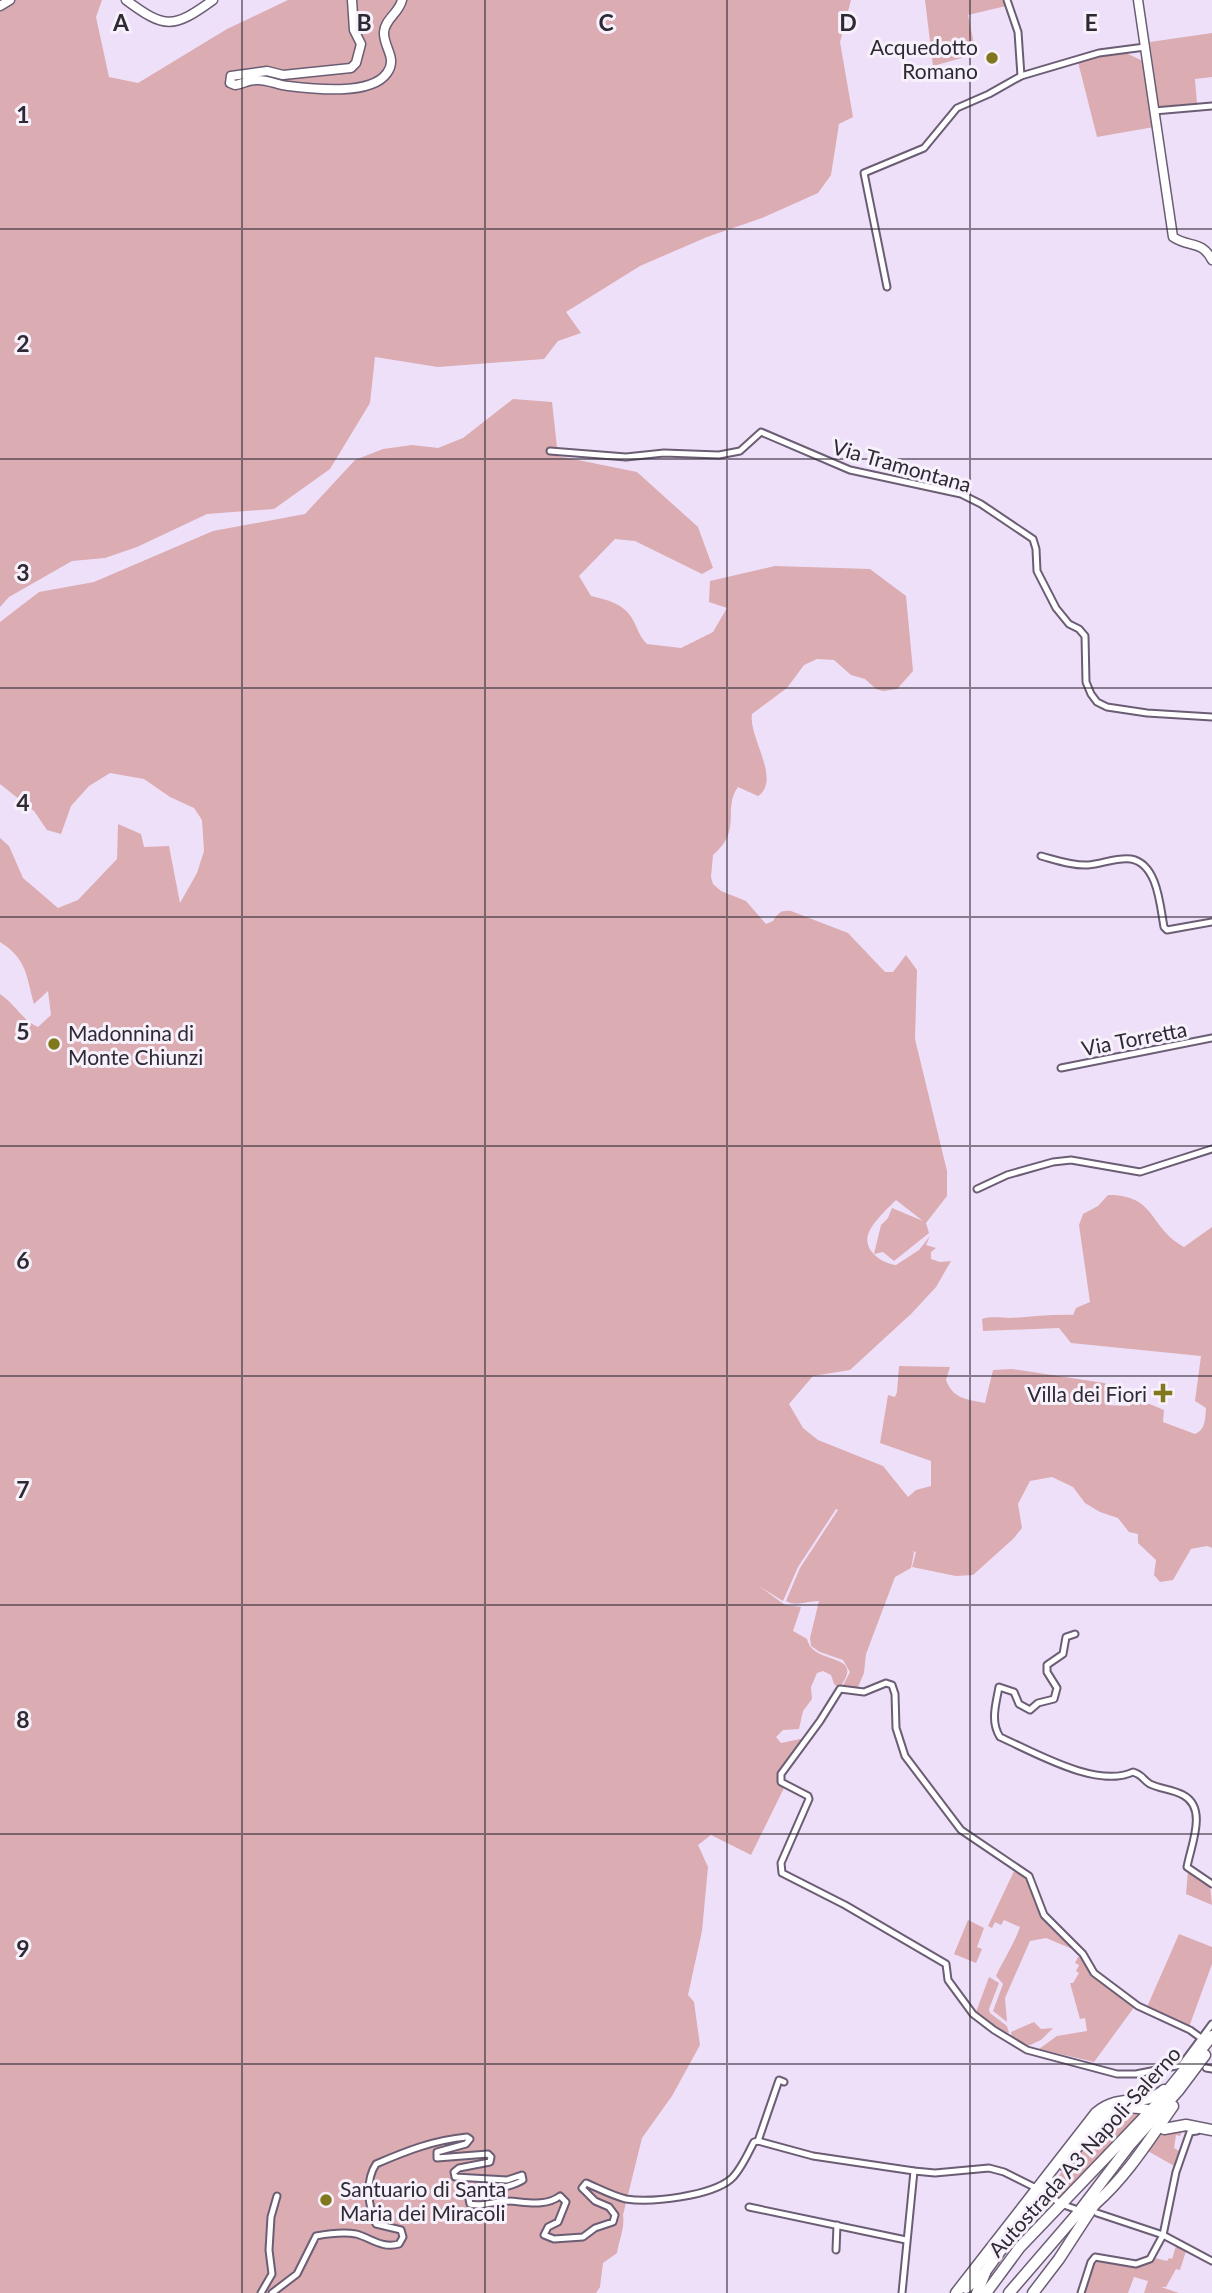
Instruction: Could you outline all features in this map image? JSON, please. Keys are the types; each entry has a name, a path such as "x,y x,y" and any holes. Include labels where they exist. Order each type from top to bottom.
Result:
{"highway":[{"name":"Autostrada A3 Napoli-Salerno","path":"985,2293 1032,2233 1156,2105 1207,2037"},
{"name":"Autostrada A3 Napoli-Salerno","path":"1009,2293 1129,2146 1178,2091 1212,2046"},
{"path":"1033,2293 1144,2149 1212,2052"},
{"path":"959,2293 1096,2113 1114,2102 1153,2098 1185,2066"},
{"path":"959,2293 985,2272 1045,2189 1102,2117 1121,2108 1133,2106 1147,2110"},
{"path":"1169,2116 1211,2129"},
{"path":"1164,2129 1182,2125 1211,2129"},
{"path":"1096,2208 1107,2187 1140,2146"},
{"path":"1076,2211 1107,2187"},
{"path":"977,2293 985,2272"}],"main road":[{"path":"0,6 10,0"},
{"path":"126,0 151,19 180,22 213,0"},
{"path":"352,0 351,16 361,44 356,63 351,68 283,75 267,71 245,73 231,76 230,83 234,86 253,79 285,86 352,89 381,79 388,73 392,55 383,35 386,23 400,8 402,0"},
{"path":"1138,0 1173,237 1180,242 1201,246 1208,251 1212,260"}],"street":[{"path":"1007,0 1018,32 1021,76"},
{"path":"887,287 864,173 924,148 957,108 1021,76 1099,52 1145,47"},
{"path":"1154,111 1212,106"},
{"name":"Via Tramontana","path":"550,451 626,457 664,453 719,455 740,451 761,432 850,470 961,494 981,504 1033,539 1037,571 1056,608 1069,624 1085,636 1086,682 1097,702 1107,707 1147,713 1212,717"},
{"path":"1041,856 1079,865 1130,859 1142,863 1148,868 1156,887 1164,927 1167,930 1212,922"},
{"name":"Via Torretta","path":"1061,1068 1212,1038"},
{"path":"977,1189 1007,1175 1053,1162 1071,1160 1140,1172 1212,1149"},
{"path":"1075,1634 1066,1637 1063,1654 1049,1662 1046,1668 1057,1688 1054,1699 1038,1703 1030,1710 1019,1704 1014,1692 999,1687 993,1720 995,1729 1000,1737 1092,1775 1124,1776 1133,1772 1142,1775 1149,1784 1172,1790 1189,1799 1197,1816 1186,1867 1212,1884"},
{"path":"1185,2066 1136,2074 1117,2074 1027,2050 973,2014 948,1980 946,1964 845,1905 782,1873 780,1870 784,1855 809,1799 781,1782 781,1774 840,1689 864,1692 886,1683 892,1685 895,1694 896,1728 905,1756 961,1830 1029,1876 1044,1915 1083,1954 1094,1973 1138,2006 1207,2037 1212,2024"},
{"path":"758,2141 779,2080 784,2082"},
{"path":"1081,2293 1095,2257 1132,2264 1150,2259 1163,2235 1176,2172 1190,2132 1211,2129"},
{"path":"272,2293 297,2274 316,2236 355,2234 378,2244 392,2246 400,2243 403,2233 401,2230 376,2224 369,2209 372,2170 376,2164 415,2147 442,2140 467,2137 470,2139 466,2144 437,2152 436,2158 488,2154 491,2157 490,2162 459,2168 454,2172 455,2178 507,2180 522,2175 523,2180 513,2187 475,2194 469,2199 470,2204 476,2206 506,2201 528,2204 546,2202 560,2196 566,2202 565,2206 558,2222 548,2228 544,2235 554,2239 583,2238 595,2228 613,2222 615,2215 608,2207 596,2201 582,2188 586,2183 625,2199 661,2199 695,2194 723,2184 733,2177 754,2142 758,2141 813,2156 914,2171 989,2168 1004,2172 1034,2187"},
{"path":"902,2293 914,2171"},
{"path":"1045,2194 1057,2201"},
{"path":"261,2293 272,2274 269,2250 271,2217 277,2196"},
{"path":"1064,2205 1076,2211"},
{"path":"749,2207 906,2240"},
{"path":"1096,2208 1163,2235 1212,2261"},
{"path":"836,2250 837,2225"}],"shaded area":[{"path":"0,0 102,0 96,17 109,77 138,83 227,29 288,0 851,0 840,42 853,117 839,124 831,175 818,193 640,266 566,312 581,333 558,341 544,359 438,367 375,357 370,403 330,469 274,509 207,514 137,547 105,558 72,561 9,597 0,607"},
{"path":"925,0 1002,0 1006,6 968,15 976,54 933,66"},
{"path":"1212,33 1212,77 1195,79 1197,103 1158,107 1150,42"},
{"path":"1126,53 1145,62 1154,127 1097,137 1078,62 1099,54"},
{"path":"513,399 552,402 558,456 637,472 698,527 713,568 702,574 635,541 615,539 579,576 591,596 615,603 629,614 647,644 681,648 713,632 727,608 709,602 710,581 775,566 870,569 906,596 913,671 897,689 876,689 865,679 851,675 834,660 817,659 804,665 787,688 752,714 767,780 758,796 738,787 732,803 727,837 713,855 713,884 721,891 746,901 766,924 780,913 791,911 848,933 885,972 893,972 906,955 917,970 915,1039 947,1171 947,1196 926,1223 929,1233 894,1261 883,1252 874,1254 881,1225 892,1208 923,1221 896,1200 872,1226 868,1243 873,1254 878,1258 896,1265 919,1250 930,1236 926,1245 936,1248 931,1252 931,1259 951,1261 936,1287 912,1313 850,1370 813,1376 789,1404 803,1428 818,1440 883,1466 908,1497 916,1490 931,1486 931,1461 880,1443 888,1395 895,1397 897,1392 899,1366 950,1367 946,1380 952,1391 961,1397 985,1403 993,1370 1012,1369 1104,1383 1112,1386 1106,1400 1107,1405 1130,1406 1130,1402 1135,1398 1164,1410 1163,1422 1195,1434 1199,1432 1204,1423 1206,1408 1195,1401 1201,1356 1071,1343 1059,1328 983,1331 982,1319 1073,1315 1076,1308 1090,1302 1079,1225 1083,1214 1098,1206 1108,1195 1124,1196 1144,1206 1172,1239 1184,1247 1212,1227 1212,1548 1207,1546 1191,1549 1173,1580 1160,1582 1154,1575 1156,1560 1138,1543 1138,1534 1129,1532 1118,1518 1085,1503 1073,1487 1052,1477 1030,1481 1018,1504 1022,1528 973,1575 956,1576 912,1567 916,1552 912,1551 911,1568 895,1577 866,1654 864,1673 858,1687 852,1691 841,1689 850,1672 843,1660 811,1646 810,1638 819,1601 797,1604 786,1601 800,1568 838,1510 836,1509 798,1567 783,1601 759,1586 785,1605 801,1607 793,1631 807,1639 811,1648 843,1664 847,1669 846,1676 839,1688 834,1684 831,1675 823,1671 817,1673 811,1687 812,1699 803,1711 799,1729 783,1730 776,1737 781,1743 800,1739 803,1741 779,1773 778,1784 784,1788 751,1855 711,1835 698,1845 708,1867 702,1931 688,1995 694,2002 700,2045 672,2096 642,2138 623,2215 623,2229 617,2253 603,2263 600,2287 596,2293 0,2293 0,994 38,1027 51,1015 48,991 34,1004 21,961 0,942 0,838 9,846 23,878 58,908 78,900 117,859 118,824 141,834 144,847 169,846 180,903 197,873 204,851 202,820 194,808 170,797 144,779 110,773 89,786 71,806 61,834 47,830 34,811 0,784 0,622 39,592 94,582 213,531 305,514 355,460 383,449 412,445 438,448 463,438"},
{"path":"1015,1869 1027,1878 1044,1920 1077,1951 1046,1938 1030,1941 1005,1998 1007,2022 993,2011 1003,1984 996,1976 1020,1927 1004,1920 1001,1925 995,1922 992,1928 988,1926"},
{"path":"1188,1870 1210,1884 1212,1905 1186,1894"},
{"path":"968,1920 984,1928 977,1947 982,1949 976,1963 954,1954"},
{"path":"1179,1934 1212,1947 1212,1964 1189,2027 1147,2007"},
{"path":"1078,1957 1081,1957 1090,1974 1135,2006 1094,2062 1039,2049 1057,2036 1087,2031 1085,2018 1080,2019 1070,1983 1073,1983 1079,1973 1076,1971 1079,1965 1075,1963"},
{"path":"989,1977 999,1983 989,2009 990,2013 1007,2026 1009,2033 997,2029 976,2012"},
{"path":"1034,2022 1041,2029 1053,2028 1041,2040 1028,2046 1012,2037 1011,2032"},
{"path":"1120,2112 1145,2112 1060,2198 1047,2190 1098,2128"},
{"path":"1186,2129 1180,2136 1176,2135 1174,2148 1181,2152 1176,2167 1146,2150 1162,2133"},
{"path":"1177,2243 1187,2248 1180,2270 1176,2269 1166,2287 1161,2287 1179,2293 1144,2293 1148,2281 1134,2277 1128,2293 1085,2293 1094,2265 1098,2261 1135,2267 1148,2264 1155,2258 1167,2261 1172,2259"}],"place":[{"name":"Acquedotto Romano","path":"992,58"},
{"name":"Madonnina di Monte Chiunzi","path":"54,1044"},
{"name":"Villa dei Fiori","path":"1163,1393"},
{"name":"Santuario di Santa Maria dei Miracoli","path":"326,2200"}]}
